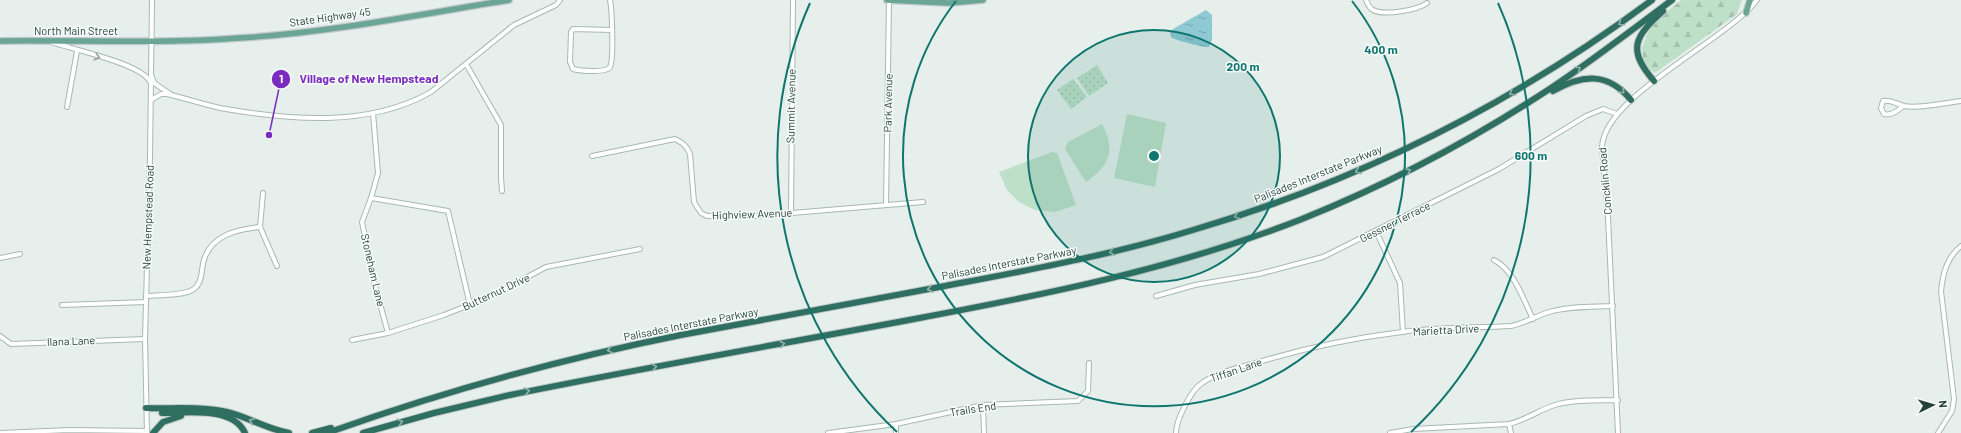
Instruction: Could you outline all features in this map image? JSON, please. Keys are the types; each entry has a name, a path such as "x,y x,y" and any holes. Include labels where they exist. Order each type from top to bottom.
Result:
{"highway":[{"name":"Palisades Interstate Parkway","path":"327,433 375,416 495,379 616,349 1055,265 1145,244 1221,222 1331,182 1444,130 1543,75 1599,38 1652,0"},
{"path":"1499,121 1578,70 1672,0"},
{"path":"1654,81 1638,60 1638,41 1648,25 1675,0"},
{"path":"363,433 441,411 510,394 1032,298 1146,271 1243,240 1331,206 1416,166 1563,85 1582,80 1598,79 1611,82 1620,88 1631,100"},
{"path":"146,410 210,413 228,416 239,423 245,433"},
{"path":"146,410 223,411 273,429 289,433"},
{"path":"149,432 165,421 188,413"},
{"path":"312,433 375,416"}],"main road":[{"name":"State Highway 45","path":"151,41 268,36 509,0"},
{"path":"888,0 930,3 979,0"},
{"path":"1746,13 1750,0"},
{"name":"North Main Street","path":"0,41 151,41"}],"street":[{"name":"New Hempstead Road","path":"149,432 146,410 145,338 152,0"},
{"path":"151,100 161,94 219,108 298,118 323,118 388,110 418,100 441,85 514,25 556,5 560,0"},
{"path":"610,0 612,30 610,67 607,69 596,70 573,69 570,62 571,32 573,29 612,30"},
{"name":"Summit Avenue","path":"791,212 793,0"},
{"name":"Park Avenue","path":"886,205 888,0"},
{"path":"1366,0 1374,10 1381,12 1415,10 1427,3"},
{"name":"Concklin Road","path":"1618,433 1618,400 1608,204 1602,147 1605,132 1617,114 1631,100 1654,81 1746,13 1757,0"},
{"path":"47,40 77,51 132,66 146,75 151,86"},
{"path":"67,107 77,51"},
{"path":"466,64 501,125 502,191"},
{"path":"151,75 154,83 173,96"},
{"path":"1904,106 1894,114 1889,115 1884,114 1881,108 1883,101 1886,100 1904,106 1961,101"},
{"name":"Gessner Terrace","path":"1156,296 1195,285 1246,277 1326,256 1499,169 1586,116 1603,109 1617,114"},
{"name":"Stoneham Lane","path":"373,113 378,173 362,222 374,282 388,333"},
{"name":"Highview Avenue","path":"592,156 675,139 682,142 688,147 690,154 694,202 701,213 715,217 923,202"},
{"path":"263,193 260,227 276,266"},
{"path":"371,198 448,211 470,305"},
{"path":"146,296 186,292 195,288 200,280 204,260 210,248 219,239 229,233 243,228 260,227"},
{"path":"1376,232 1400,283 1403,332"},
{"path":"1938,433 1952,411 1954,399 1941,291 1943,275 1948,261 1954,251 1961,246"},
{"name":"Butternut Drive","path":"352,340 388,333 470,305 522,282 546,267 640,249"},
{"path":"0,258 20,254"},
{"path":"1494,260 1502,264 1509,272 1533,319"},
{"path":"62,305 146,302"},
{"name":"Marietta Drive","path":"1279,356 1329,344 1403,332 1511,326 1558,310 1613,306"},
{"name":"Ilana Lane","path":"0,336 11,344 145,338"},
{"name":"Tiffan Lane","path":"1176,433 1176,428 1185,406 1201,383 1223,372 1279,356"},
{"name":"Trails End","path":"828,433 896,424 983,405 1068,403 1078,401 1088,390 1089,363"},
{"path":"1390,433 1509,424 1519,422 1554,405 1566,402 1618,400"},
{"path":"983,405 984,433"},
{"path":"896,424 896,433"},
{"path":"1509,424 1511,433"},
{"path":"0,433 69,430 149,432"}],"green space":[{"path":"1681,0 1742,0 1737,14 1655,73 1644,65 1642,47 1651,25"},
{"path":"1097,65 1108,83 1089,96 1077,78"},
{"path":"1073,79 1087,97 1071,109 1057,90"},
{"path":"1127,114 1166,123 1155,187 1114,178"},
{"path":"1102,124 1109,142 1108,156 1101,169 1086,182 1065,149 1068,142"},
{"path":"1052,152 1057,153 1076,205 1055,212 1035,210 1019,202 1007,190 999,172"}],"water":[{"path":"1206,10 1212,15 1212,40 1209,47 1190,44 1171,37 1170,33 1173,29"}],"place":[{"name":"Village of New Hempstead","path":"269,135"}]}
